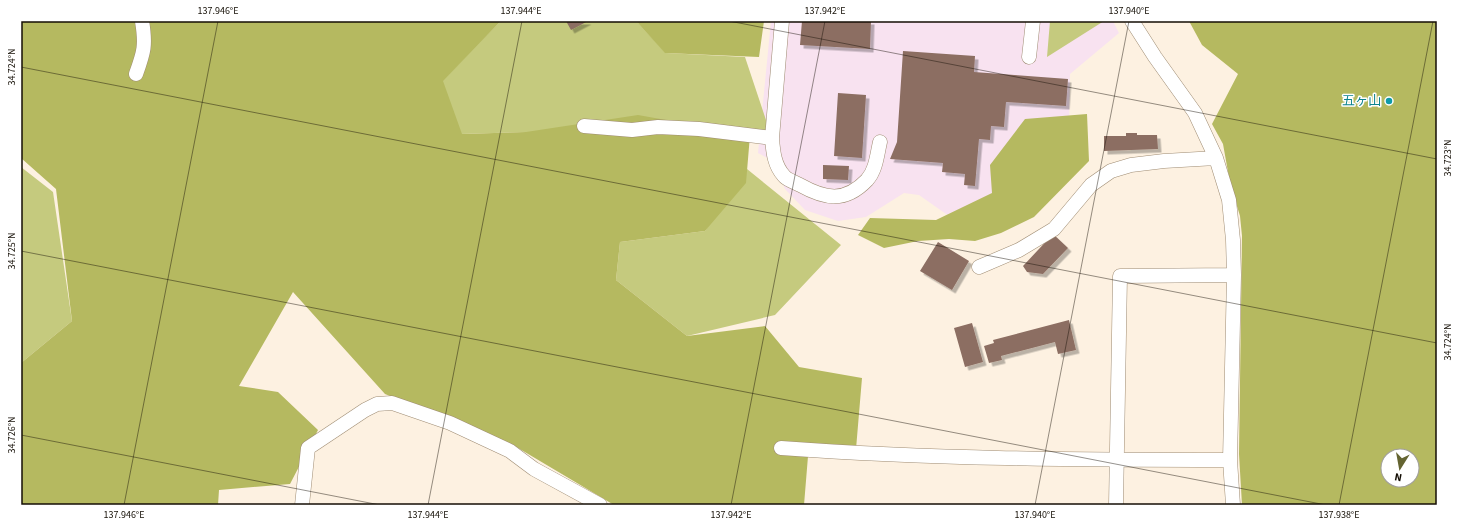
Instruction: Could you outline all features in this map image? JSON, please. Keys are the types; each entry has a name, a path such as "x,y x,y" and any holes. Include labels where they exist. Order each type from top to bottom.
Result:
{"street":[{"path":"136,74 143,55 145,39 142,21"},
{"path":"782,21 772,138 773,156 784,176 814,193 835,198 851,192 867,180 874,167 880,142"},
{"path":"1029,57 1033,21"},
{"path":"1132,21 1146,44 1195,113 1216,158 1228,200 1233,240 1234,275 1230,460 1233,505"},
{"path":"584,126 632,130 658,127 699,129 772,138"},
{"path":"980,267 1019,250 1054,229 1090,185 1111,171 1131,164 1216,158"},
{"path":"1116,505 1120,276 1234,275"},
{"path":"302,505 308,448 365,410 377,404 392,403 450,423 510,451 534,469 600,505"},
{"path":"781,448 862,453 1117,460 1230,460"}],"shaded area":[{"path":"771,21 1113,21 1119,33 1070,74 1069,127 997,220 956,221 919,195 904,193 866,217 838,221 805,210 785,189 773,161 758,153"}],"green space":[{"path":"21,21 501,21 443,81 462,134 526,132 638,115 750,135 746,183 705,231 620,242 616,280 687,336 765,326 799,367 862,378 856,449 809,444 804,505 614,505 513,445 385,394 293,292 239,386 278,392 318,430 290,484 219,490 218,505 21,505 21,363 72,321 56,189 21,158"},
{"path":"501,21 636,21 666,53 745,57 772,138 526,132 461,134 442,81"},
{"path":"636,21 764,21 759,57 665,53"},
{"path":"1050,21 1104,21 1047,57"},
{"path":"1189,21 1437,21 1437,505 1242,505 1239,454 1242,236 1240,216 1230,183 1223,144 1212,124 1238,74 1202,45"},
{"path":"1087,114 1089,161 1034,217 1001,233 975,241 949,239 918,241 884,248 858,235 870,218 936,220 992,193 990,165 1025,119"},
{"path":"21,167 53,192 72,321 21,363"},
{"path":"747,169 841,245 775,315 687,336 616,280 620,242 705,231"}],"building":[{"path":"566,21 588,21 571,30"},
{"path":"802,21 871,21 870,49 800,45"},
{"path":"903,51 975,56 974,72 1068,79 1066,106 1006,102 1004,127 991,126 990,140 979,139 975,186 964,185 965,174 942,172 943,163 890,159 897,142"},
{"path":"838,93 866,95 862,158 834,156"},
{"path":"1126,133 1137,133 1137,135 1157,135 1158,149 1104,151 1104,136 1126,136"},
{"path":"823,165 849,166 848,180 823,179"},
{"path":"1053,234 1068,248 1043,274 1027,272 1023,266"},
{"path":"938,242 969,261 952,290 920,271"},
{"path":"1069,320 1076,350 1058,354 1055,342 1001,356 1002,360 989,363 984,346 994,343 993,340"},
{"path":"972,323 983,362 965,367 954,328"}],"place":[{"name":"五ヶ山","path":"1389,101"}]}
